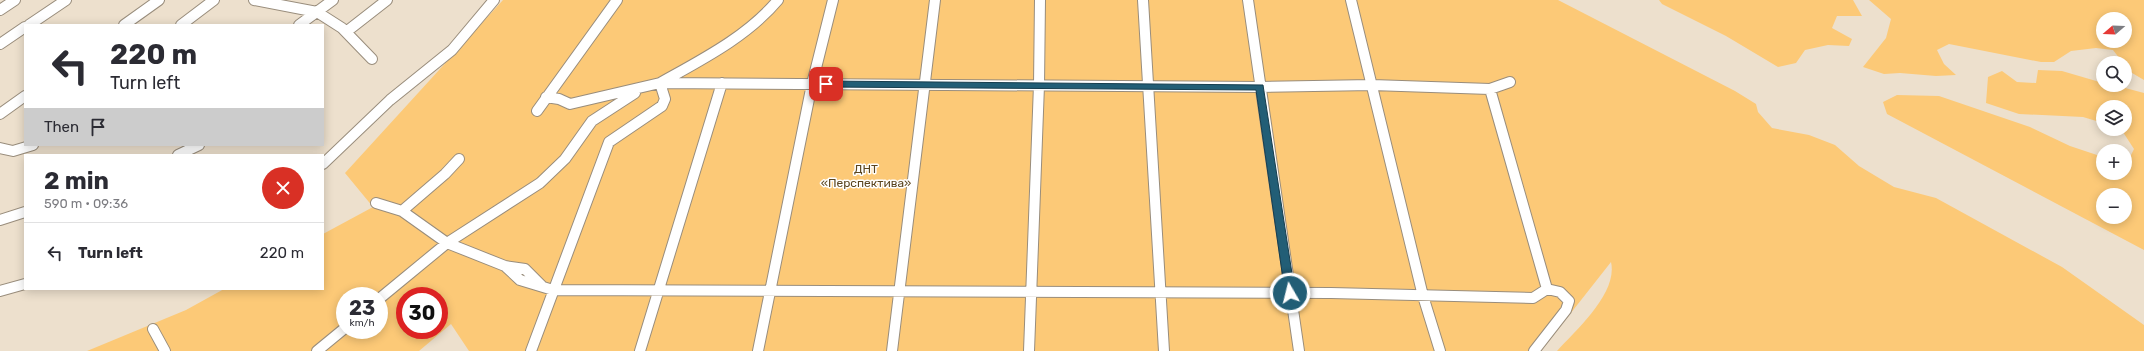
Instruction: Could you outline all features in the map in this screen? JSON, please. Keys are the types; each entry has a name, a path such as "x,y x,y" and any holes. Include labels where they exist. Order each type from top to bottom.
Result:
{"street":[{"path":"0,10 15,0"},
{"path":"30,24 66,0"},
{"path":"125,24 159,0"},
{"path":"182,24 214,0"},
{"path":"254,0 317,12 346,32 372,58"},
{"path":"300,24 333,0"},
{"path":"346,32 387,0"},
{"path":"324,163 390,100 452,50 474,26 494,0"},
{"path":"537,111 617,0"},
{"path":"758,351 812,84 833,0"},
{"path":"892,351 901,290 935,0"},
{"path":"1030,351 1030,291 1039,85 1040,0"},
{"path":"1144,0 1164,351"},
{"path":"1248,0 1298,351"},
{"path":"1351,0 1423,296 1440,351"},
{"path":"388,292 447,243 540,183 565,159 592,121 608,109 719,49 768,12 779,1"},
{"path":"0,44 24,29"},
{"path":"546,97 559,99 570,104 655,84 722,83 1260,87 1372,85 1490,89 1510,82"},
{"path":"640,351 660,290 722,83"},
{"path":"531,351 547,288 609,142 662,106 665,99 655,84"},
{"path":"1490,89 1547,289"},
{"path":"0,114 24,97"},
{"path":"0,148 13,151 30,146"},
{"path":"180,154 197,146"},
{"path":"402,211 415,198 439,182 459,159"},
{"path":"376,203 402,211 447,243 505,266 520,280 547,288 660,290 1290,293 1532,298 1547,289 1558,290 1565,295 1569,301 1566,310 1534,351"},
{"path":"0,220 24,212"},
{"path":"0,291 24,284"},
{"path":"153,329 165,351"},
{"path":"317,351 336,335"}],"green space":[{"name":"ДНТ «Перспектива»","path":"503,0 1558,0 1735,91 1756,104 1758,112 1772,128 1809,135 1835,145 1859,166 1894,187 1936,198 2062,267 2144,325 2144,351 1557,351 1585,321 1602,298 1612,274 1611,262 1541,351 469,351 451,324 448,327 448,287 396,287 396,339 433,339 419,351 87,351 186,310 222,290 324,290 324,233 373,207 345,173"},
{"path":"1659,0 1853,0 1862,16 1837,16 1832,28 1852,39 1849,46 1828,45 1805,50 1796,63 1778,67 1726,36 1662,4"},
{"path":"1869,0 2144,0 2144,80 2132,73 2132,56 2118,56 2113,50 2096,48 2071,51 2054,62 2041,62 1949,44 1937,50 1944,64 1956,75 1936,76 1900,73 1884,74 1863,67 1886,38 1891,19"},
{"path":"2038,70 2062,71 2096,81 2096,92 2132,92 2132,90 2144,93 2144,250 1887,114 1883,102 1897,95 1939,96 2030,127 2070,146 2096,155 2096,180 2132,180 2132,153 2134,149 2126,136 2132,136 2132,100 2096,100 2096,121 2083,117 2019,114 1986,103 1988,77 2002,71 2017,82 2036,83"}],"route":[{"path":"826,84 1260,87 1290,293"}]}
